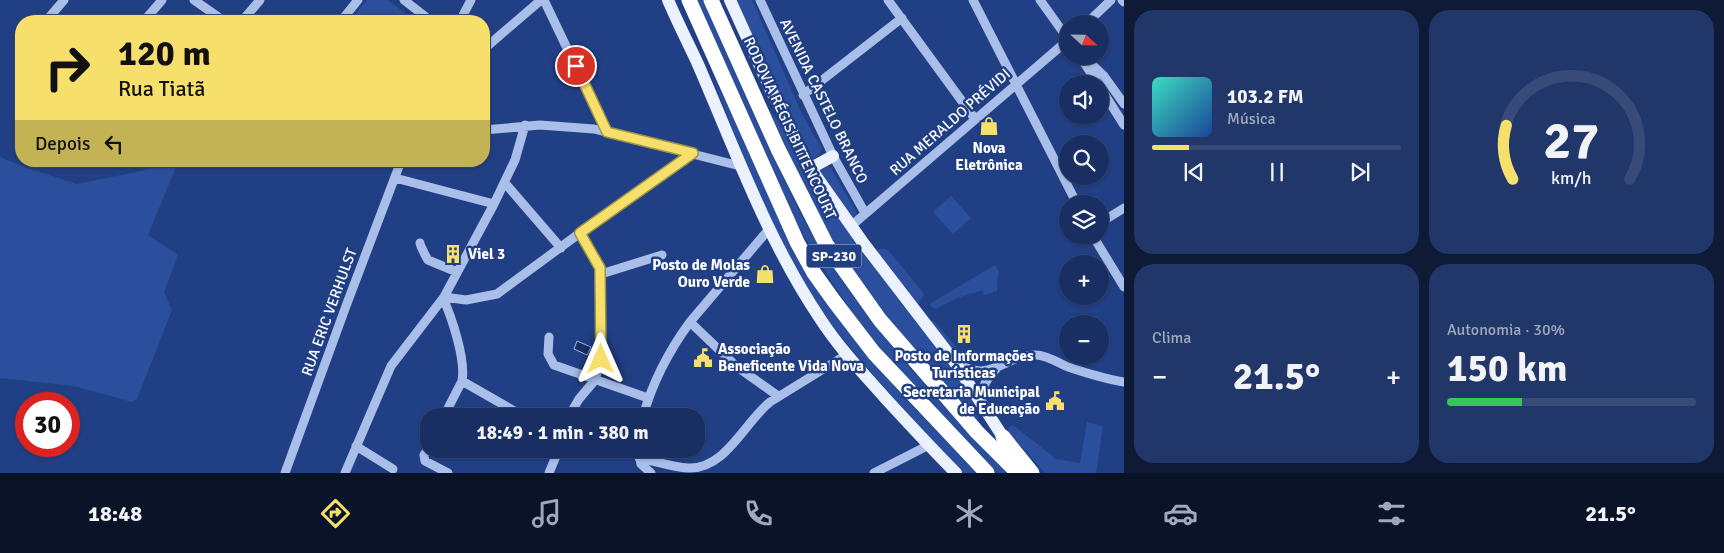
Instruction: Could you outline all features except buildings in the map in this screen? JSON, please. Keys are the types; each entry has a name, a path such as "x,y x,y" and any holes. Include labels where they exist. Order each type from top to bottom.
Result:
{"highway":[{"path":"682,0 693,23 708,42"},
{"name":"SP-230","path":"689,0 797,242 814,273 874,353 987,473"},
{"name":"RODOVIA RÉGIS BITTENCOURT","path":"711,0 778,149 826,244 880,320 977,432 1018,473"},
{"path":"1003,437 1032,473"}],"main road":[{"path":"668,0 769,229 820,318 846,355 956,473"},
{"path":"730,0 769,86 811,168 851,226 954,361 1003,437"},
{"path":"811,168 833,156"}],"street":[{"path":"51,15 64,0"},
{"path":"149,15 162,0"},
{"path":"194,0 215,15"},
{"path":"247,15 260,0"},
{"path":"346,15 358,0"},
{"path":"404,0 423,15"},
{"path":"463,15 471,0"},
{"path":"490,44 543,0 607,132"},
{"name":"AVENIDA CASTELO BRANCO","path":"760,0 833,156 865,213"},
{"path":"888,0 975,119"},
{"path":"974,0 1072,195"},
{"path":"1040,0 1059,26"},
{"path":"1095,15 1111,0"},
{"path":"804,95 902,18"},
{"name":"RUA MERALDO PRÉVIDI","path":"851,226 1059,46"},
{"path":"1091,65 1104,76 1124,104"},
{"path":"1109,102 1124,125"},
{"path":"490,129 558,125 607,132 740,166"},
{"path":"344,473 391,366 443,298 505,183 519,149 525,126"},
{"path":"443,298 466,300 498,294 693,153"},
{"name":"RUA ERIC VERHULST","path":"285,473 399,167"},
{"path":"395,178 494,204"},
{"path":"505,183 561,248"},
{"path":"1109,217 1124,208"},
{"path":"645,408 662,366 690,322 769,229"},
{"path":"573,408 579,398 595,380 601,359 600,264 580,233"},
{"path":"420,242 420,246 428,260 457,272"},
{"path":"1098,245 1124,287"},
{"path":"601,274 662,255"},
{"path":"443,298 451,316 463,370 462,381 448,408"},
{"path":"690,322 736,366 778,396"},
{"path":"549,337 548,354 554,365 648,398"},
{"path":"654,458 687,468 708,464 719,458 758,412 778,396 846,355"},
{"path":"954,361 966,368 985,371 1021,358 1036,355 1101,377 1124,382"},
{"path":"986,412 981,400 982,390 988,376 998,367"},
{"path":"462,381 509,408"},
{"path":"874,473 929,445"},
{"path":"356,446 393,469"},
{"path":"425,458 445,472"},
{"path":"549,473 555,458"},
{"path":"639,458 641,464 651,473"}],"shaded area":[{"path":"367,0 388,0 407,15 355,15"},
{"path":"696,0 703,0 769,148 804,220 829,261 851,294 900,356 1007,473 994,473 904,376 842,298 813,253 785,199"},
{"path":"734,0 752,0 802,114 822,149 818,156 813,158 808,156"},
{"path":"711,74 730,110 791,243 873,361 976,473 963,473 941,450 850,347 815,301 779,237"},
{"path":"764,103 779,122 823,199 928,334 971,397 979,423 962,409 947,391 864,286 844,257 805,192"},
{"path":"0,157 15,163 15,167 25,167 77,184 141,171 152,167 176,167 148,235 178,255 164,292 172,310 137,399 132,402 74,386 0,378"},
{"path":"827,166 831,168 857,213 853,218 820,172"},
{"path":"951,196 971,218 953,234 933,212"},
{"path":"883,248 889,251 924,294 918,305 876,250"},
{"path":"995,265 999,271 997,291 984,295 982,290 955,299 936,309 930,306 931,303"},
{"path":"929,320 934,321 966,358 956,355"},
{"path":"577,341 591,347 587,355 574,349"},
{"path":"1087,422 1103,426 1096,473 1045,473 1008,432 1009,427 1013,425 1056,459 1080,463"}],"place":[{"name":"Nova Eletrônica","path":"989,126"},
{"name":"Viel 3","path":"453,254"},
{"name":"Posto de Molas Ouro Verde","path":"765,274"},
{"name":"Posto de Informações Turísticas","path":"964,334"},
{"name":"Associação Beneficente Vida Nova","path":"703,358"},
{"name":"Secretaria Municipal de Educação","path":"1055,401"}],"route":[{"path":"576,66 607,132 693,153 580,233 598,262 601,274 601,359"}]}
